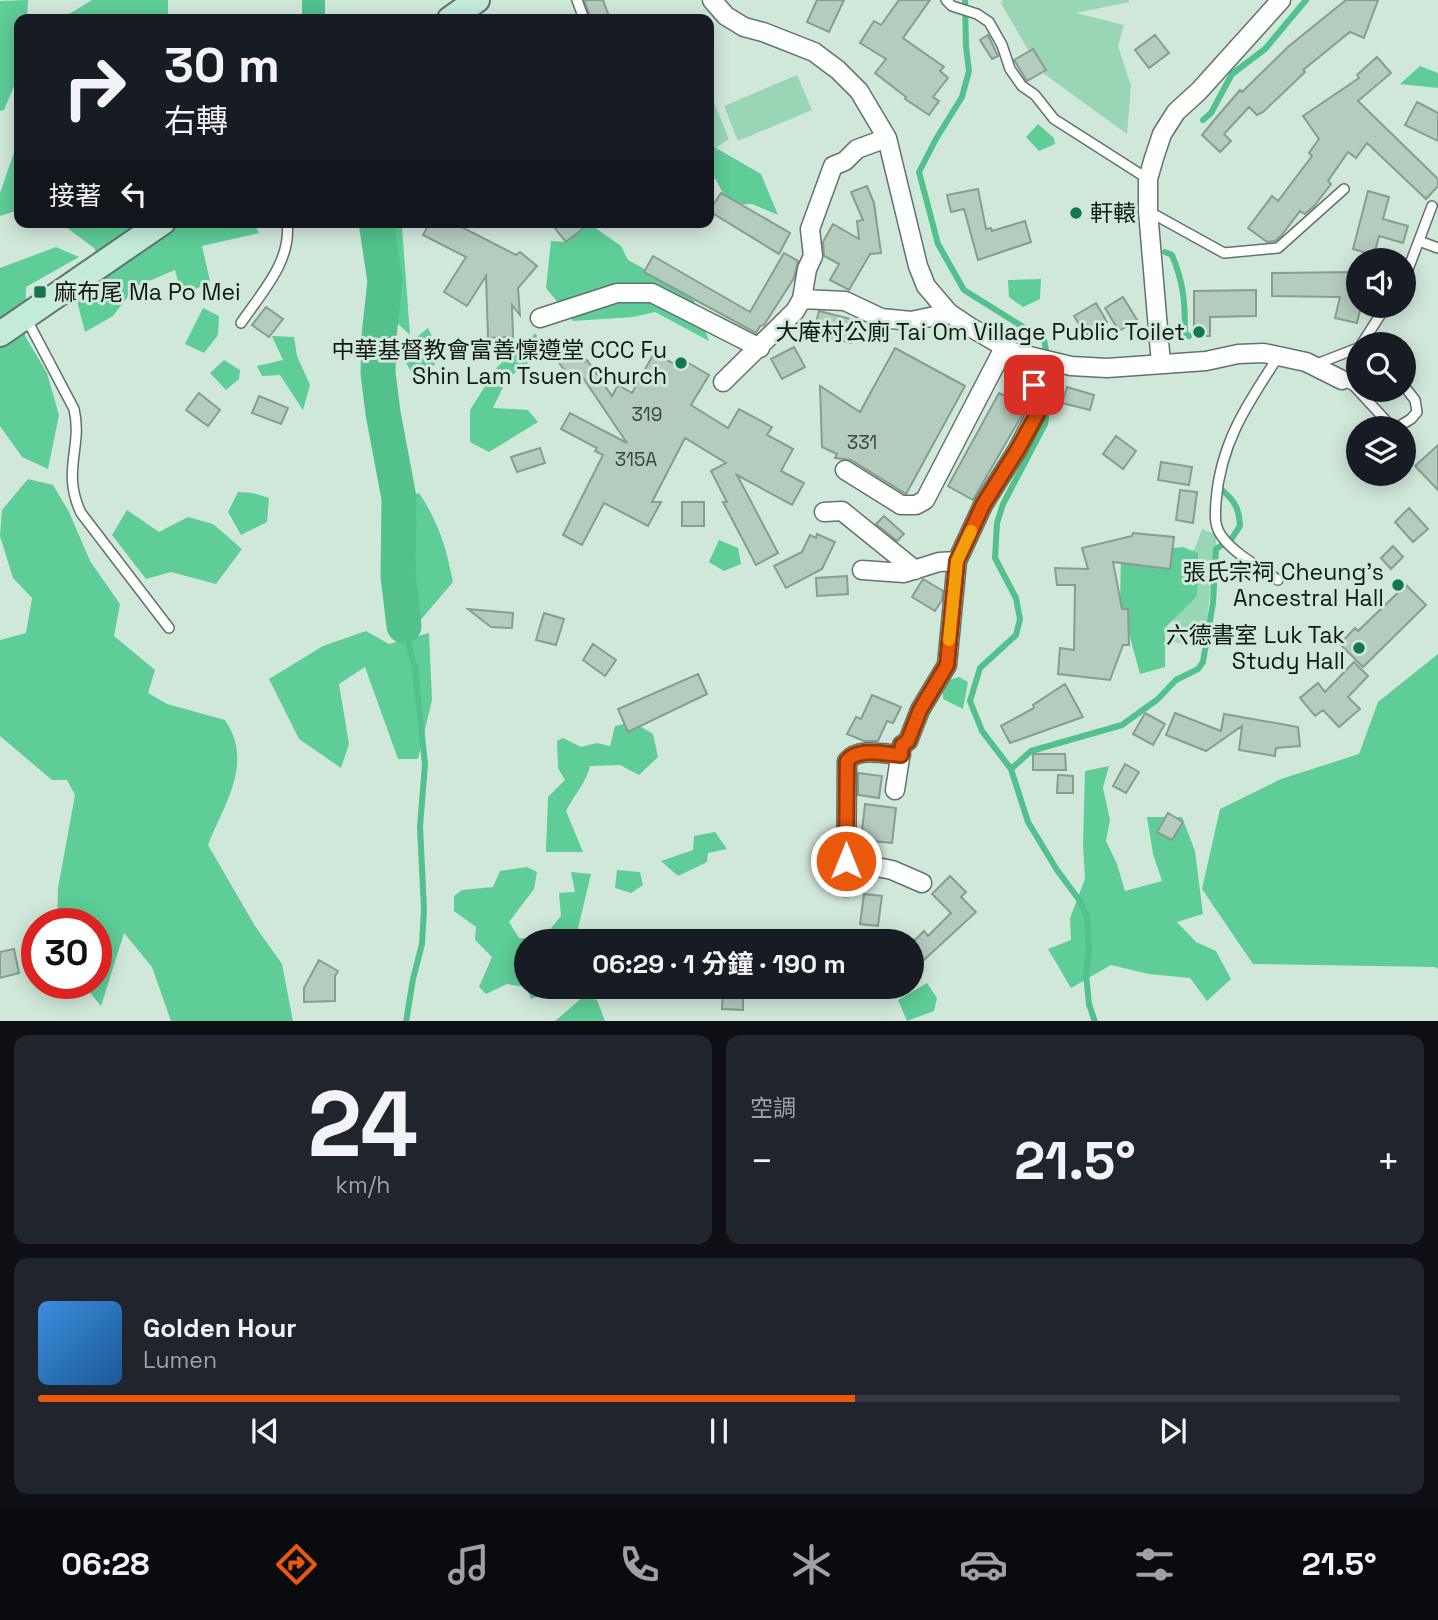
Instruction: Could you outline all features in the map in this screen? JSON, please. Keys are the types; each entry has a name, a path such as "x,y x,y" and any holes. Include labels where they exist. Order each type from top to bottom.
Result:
{"main road":[{"path":"457,14 477,0"},
{"path":"0,334 154,228"}],"street":[{"path":"1161,364 1148,211 1149,179 1162,134 1176,113 1281,0"},
{"path":"718,2 726,16 744,27 814,52 838,70 859,91 887,138 918,266 926,286 948,313 1009,349 1032,358 1071,366 1107,368 1264,353 1306,362 1346,381"},
{"path":"723,382 760,348 795,311 802,299 807,270 813,256 810,229 833,166 845,161 857,149 887,138"},
{"path":"540,318 618,293 652,293 760,348"},
{"path":"802,299 845,301 881,318 911,321 948,313"},
{"path":"845,470 901,505 916,505 925,500 1009,349"},
{"path":"895,790 902,745 908,741 920,710 947,665 957,561 983,505 1037,414 1037,390 1009,349"},
{"path":"824,512 842,511 915,570"},
{"path":"862,570 885,574 915,570 939,562 957,561"},
{"path":"846,887 847,761 852,755 862,753 901,755"},
{"path":"846,861 892,870 922,883"}],"lane":[{"path":"949,3 989,22 1002,45 1010,69 1022,86 1035,95 1054,119 1149,179"},
{"path":"1148,211 1224,253 1278,248 1344,189"},
{"path":"1416,249 1432,205"},
{"path":"241,323 282,261 288,242 287,228"},
{"path":"1419,241 1438,248"},
{"path":"25,316 74,408 76,422 71,481 73,497 81,513 169,628"},
{"path":"1312,365 1346,352"},
{"path":"1278,357 1236,424 1222,460 1215,520 1222,537 1236,551 1278,580"},
{"path":"1369,402 1396,428 1412,419 1417,412 1415,402"}],"shaded area":[{"path":"28,0 27,14 14,14 14,86 4,110 0,111 0,1"},
{"path":"92,0 168,0 168,14 69,14"},
{"path":"302,0 325,0 325,14 302,14"},
{"path":"1003,0 1129,0 1076,13 1124,25 1118,46 1131,86 1127,134 1040,71 1001,3"},
{"path":"1420,66 1438,73 1438,88 1400,84"},
{"path":"797,75 812,110 738,141 724,106"},
{"path":"714,102 729,139 714,149"},
{"path":"1038,124 1054,138 1055,144 1039,151 1026,137"},
{"path":"714,147 761,174 778,215 752,204 729,205 715,178"},
{"path":"14,152 14,212 0,216 0,193"},
{"path":"67,228 256,228 259,233 202,246 210,281 182,297 175,270 135,287 113,316 85,332 77,301 106,273 94,248"},
{"path":"384,228 402,228 410,335 395,321 399,280"},
{"path":"581,228 596,228 621,246 628,260 692,295 709,341 655,312 633,317 573,321 546,288 551,241 568,242"},
{"path":"56,247 79,257 26,287 25,336 47,373 59,415 48,469 22,457 0,426 0,268"},
{"path":"1041,279 1040,299 1023,307 1009,297 1008,280"},
{"path":"203,308 219,316 218,335 204,353 185,344"},
{"path":"428,328 434,341 435,365 412,373 399,351"},
{"path":"536,333 540,353 507,379 493,408 528,410 538,422 489,452 470,442 470,410 498,366"},
{"path":"272,336 294,337 297,356 310,385 303,410 280,375 262,376 257,366 283,360"},
{"path":"224,360 240,370 239,379 226,390 210,373"},
{"path":"28,479 53,485 69,512 90,561 120,604 114,636 155,670 148,693 167,704 225,720 233,736 237,767 234,782 208,845 255,926 282,964 293,1021 171,1021 152,967 124,933 112,971 112,908 57,908 58,888 75,795 67,780 52,780 0,736 0,640 26,633 32,598 13,578 0,536 2,510"},
{"path":"238,492 269,498 267,522 241,535 228,512"},
{"path":"419,493 441,536 453,582 418,623 415,585 404,534 407,497"},
{"path":"127,510 159,532 188,517 213,524 242,549 216,584 171,572 146,579 112,535"},
{"path":"1202,529 1217,535 1204,645 1171,642 1178,574 1196,546"},
{"path":"719,540 738,548 741,564 724,571 709,562"},
{"path":"1183,547 1198,553 1197,596 1165,628 1165,667 1140,674 1120,600 1121,554"},
{"path":"366,631 389,644 429,633 432,700 418,759 398,759 365,667 339,684 349,744 341,768 299,739 269,679 323,646"},
{"path":"1438,654 1438,969 1253,964 1202,889 1220,809 1281,779 1359,754 1378,702"},
{"path":"959,677 968,682 963,709 943,699 943,682"},
{"path":"633,722 653,734 658,757 639,775 620,765 590,766 566,811 583,852 546,852 548,797 565,780 558,768 557,741 563,738 581,747 597,743 610,746 615,726"},
{"path":"1109,766 1103,788 1110,820 1106,841 1117,864 1125,891 1162,881 1153,854 1147,817 1182,817 1195,851 1203,914 1177,922 1196,942 1216,951 1231,979 1207,1001 1190,978 1149,974 1111,965 1071,988 1048,949 1071,940 1070,918 1085,879 1085,771"},
{"path":"715,832 727,849 708,853 707,862 678,876 661,861 693,850 694,836"},
{"path":"527,867 537,872 534,889 509,922 514,930 514,985 507,984 486,994 479,987 492,957 475,940 476,927 454,911 454,896 462,890 493,887 500,871"},
{"path":"617,870 640,872 643,885 631,893 615,888"},
{"path":"571,872 591,874 578,929 550,929 561,916 559,893 575,892"},
{"path":"927,983 937,998 934,1011 907,1021 898,1000 924,999 924,985"},
{"path":"581,999 594,999 597,1000 605,1021 555,1021"}],"building":[{"path":"584,0 603,0 608,14 589,14"},
{"path":"817,0 844,0 829,32 807,22"},
{"path":"899,0 930,0 903,38 944,67 940,71 948,78 933,97 939,101 929,115 905,99 906,97 875,73 886,59 860,43 874,21 881,25"},
{"path":"1346,0 1378,0 1364,38 1350,32 1303,70 1305,72 1263,112 1257,115 1249,107 1224,134 1231,141 1220,152 1202,135 1216,118 1240,90 1242,92 1289,46"},
{"path":"988,35 998,56 992,59 980,40"},
{"path":"1155,35 1169,53 1149,68 1135,50"},
{"path":"1033,49 1046,70 1027,81 1014,60"},
{"path":"1377,57 1391,73 1358,101 1438,179 1438,186 1426,199 1367,143 1356,158 1348,152 1328,181 1331,184 1314,206 1305,214 1300,211 1281,236 1275,241 1267,242 1248,228 1272,196 1278,201 1312,156 1309,153 1319,139 1303,116 1359,78 1357,75"},
{"path":"1417,102 1438,113 1438,141 1405,125"},
{"path":"867,186 874,203 881,253 870,254 849,290 830,280 839,264 824,256 823,242 833,224 859,239 857,221 863,220 851,192"},
{"path":"978,189 986,229 991,228 992,231 1025,221 1031,242 978,260 964,209 951,212 947,195"},
{"path":"1368,191 1389,197 1383,219 1408,226 1403,243 1379,236 1376,248 1353,248"},
{"path":"721,193 790,233 779,254 714,214 714,204"},
{"path":"427,228 464,228 516,255 520,252 537,266 518,288 520,315 512,305 513,337 488,338 486,276 467,306 444,292 466,257 423,235"},
{"path":"555,228 584,228 566,242"},
{"path":"784,253 798,261 794,278 756,333 644,272 653,256 750,312"},
{"path":"1346,272 1346,318 1358,318 1357,323 1335,318 1340,297 1272,296 1272,273"},
{"path":"1256,290 1256,316 1210,317 1210,336 1194,336 1194,291"},
{"path":"1123,297 1137,320 1119,331 1105,308"},
{"path":"1096,303 1107,322 1086,335 1074,316"},
{"path":"266,307 283,319 269,337 252,325"},
{"path":"819,311 862,322 858,339 851,343 813,334"},
{"path":"568,340 585,362 587,360 612,396 618,385 632,393 654,353 676,365 680,358 709,375 691,405 728,428 739,409 772,427 767,435 793,449 781,471 804,483 792,505 737,475 778,553 756,565 723,502 727,502 711,471 726,463 685,438 652,502 661,502 648,526 604,503 582,545 563,535 603,455 595,451 597,448 561,429 570,413 627,443 579,372 571,378 552,354"},
{"path":"794,347 805,367 782,379 771,359"},
{"path":"895,348 965,386 906,494 851,460 835,458 837,454 822,447 820,386 860,412"},
{"path":"1067,387 1094,395 1090,410 1062,403"},
{"path":"199,393 220,410 208,426 186,410"},
{"path":"999,393 1026,407 973,500 948,486"},
{"path":"259,396 288,408 281,424 252,413"},
{"path":"1116,436 1136,451 1123,469 1103,454"},
{"path":"1438,445 1438,490 1416,467"},
{"path":"540,448 545,463 517,472 511,457"},
{"path":"1161,462 1192,467 1189,485 1158,480"},
{"path":"1180,490 1197,492 1193,523 1176,520"},
{"path":"682,502 704,502 704,526 682,526"},
{"path":"1409,508 1428,529 1413,542 1395,522"},
{"path":"884,516 904,534 897,541 876,524"},
{"path":"1133,533 1174,537 1170,569 1113,562 1122,609 1128,609 1129,645 1123,645 1110,680 1058,674 1060,648 1074,650 1075,585 1057,585 1055,568 1088,569 1082,548 1132,536"},
{"path":"817,534 835,542 822,569 786,588 774,566 802,552 810,535 816,538"},
{"path":"1393,546 1403,557 1391,569 1381,558"},
{"path":"847,576 848,594 817,596 816,578"},
{"path":"923,579 943,591 942,600 935,611 912,597"},
{"path":"1406,585 1426,605 1363,667 1340,644 1355,628 1358,631"},
{"path":"468,609 513,613 512,628 491,627"},
{"path":"544,613 564,619 556,645 536,640"},
{"path":"593,644 616,660 605,676 583,660"},
{"path":"1354,662 1368,676 1348,697 1360,709 1339,727 1323,710 1315,716 1300,698 1318,683 1325,692"},
{"path":"698,674 707,694 628,732 618,709"},
{"path":"1065,684 1083,717 1010,743 1001,726 1034,708 1033,705"},
{"path":"872,695 901,707 893,723 887,721 878,741 864,741 847,734 856,717 861,719"},
{"path":"1145,713 1165,724 1153,745 1133,734"},
{"path":"1175,713 1221,731 1224,714 1298,727 1300,746 1276,748 1275,756 1239,750 1242,726 1206,751 1166,735"},
{"path":"1033,754 1065,754 1066,770 1033,770"},
{"path":"1125,764 1139,772 1126,793 1113,786"},
{"path":"858,773 882,776 879,798 858,795"},
{"path":"1058,775 1073,776 1073,793 1057,793"},
{"path":"865,804 896,808 892,843 861,840"},
{"path":"1168,813 1183,822 1172,840 1157,832"},
{"path":"950,876 966,892 961,897 976,912 924,960 924,931 928,936 951,913 932,894"},
{"path":"864,894 882,896 878,926 860,924"},
{"path":"14,949 19,973 0,978 0,952"},
{"path":"319,960 338,971 335,976 335,1001 304,1002 304,988"},
{"path":"722,999 743,999 743,1010 722,1009"}],"waterway":[{"path":"965,0 969,71 962,97 919,172 938,244 964,290 1044,340 1052,381 1045,424 1003,504 997,523 995,558 1016,598 1020,619 1016,635 980,668 970,701 982,731 1011,769 1028,822 1057,870 1080,901 1087,917 1089,950 1086,975 1089,1004 1095,1021"},
{"path":"1203,120 1211,113 1232,74 1265,49 1306,0"},
{"path":"377,228 385,281 378,373 399,498 398,576 404,626"},
{"path":"1165,252 1172,255 1179,275 1185,333 1189,336"},
{"path":"1011,769 1031,751 1122,725 1158,699 1176,680 1198,669 1203,662 1213,603 1216,549 1232,538 1240,526 1236,507 1223,491"},
{"path":"404,626 415,669 425,764 420,827 424,909 422,944 406,1021"}],"slow traffic":[{"path":"949,640 957,561 971,531"}],"place":[{"name":"軒轅","path":"1076,213"},
{"name":"麻布尾 Ma Po Mei","path":"40,292"},
{"name":"大庵村公廁 Tai Om Village Public Toilet","path":"1199,332"},
{"name":"中華基督教會富善懍遵堂 CCC Fu Shin Lam Tsuen Church","path":"681,363"},
{"name":"張氏宗祠 Cheung's Ancestral Hall","path":"1398,585"},
{"name":"六德書室 Luk Tak Study Hall","path":"1359,648"}],"route":[{"path":"846,861 847,761 852,755 862,753 901,755 902,745 908,741 920,710 947,665 957,561 983,505 1037,414 1038,396 1034,385"}]}
